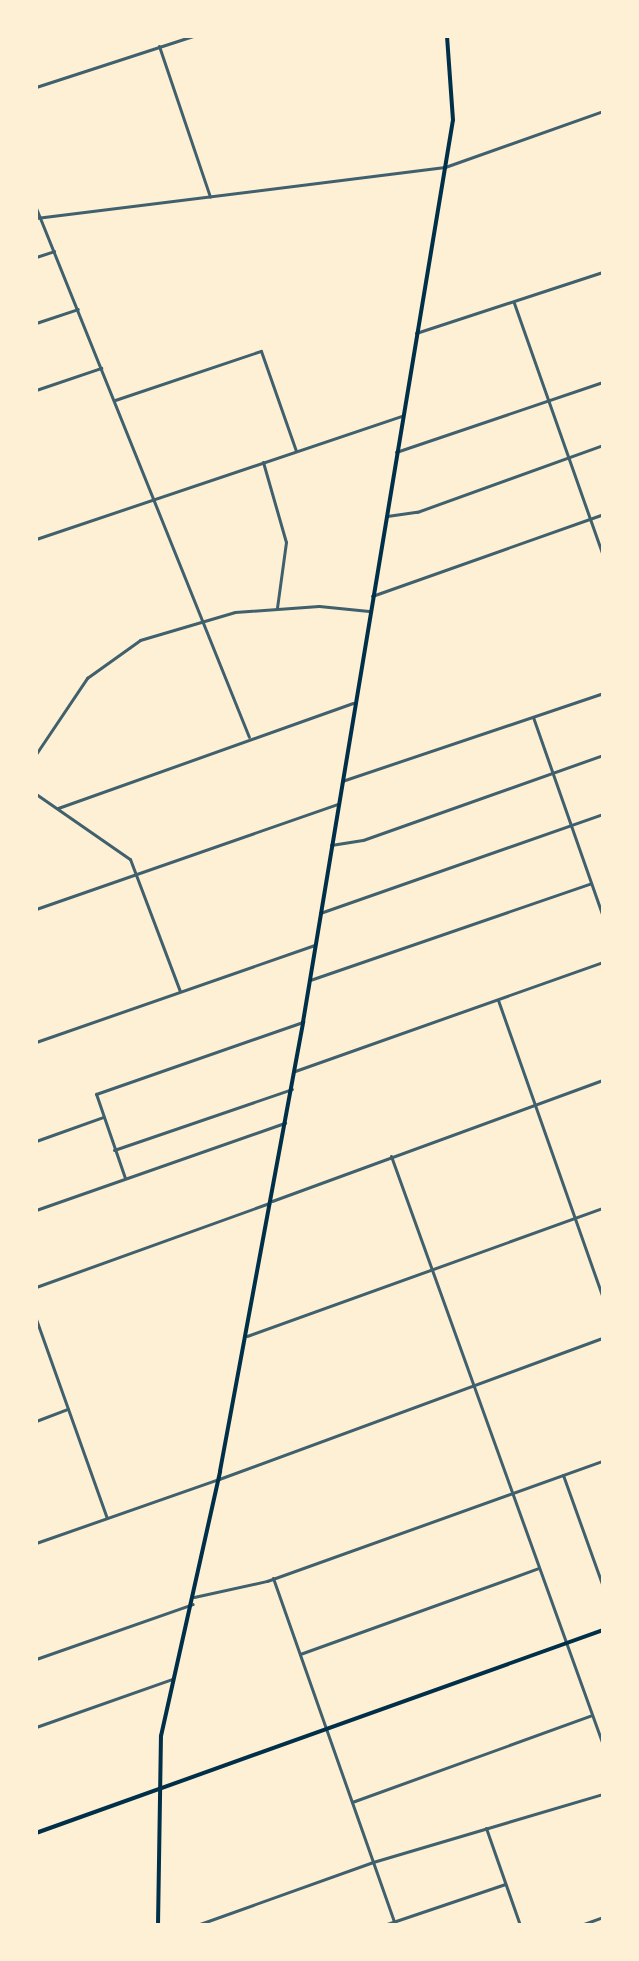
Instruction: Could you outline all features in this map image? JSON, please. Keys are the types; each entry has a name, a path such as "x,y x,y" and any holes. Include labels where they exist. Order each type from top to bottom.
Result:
{"main road":[{"path":"158,1925 161,1736 219,1479 292,1089 353,703 445,167 454,105 447,36"},
{"path":"36,1833 603,1630"}],"street":[{"path":"36,87 193,36"},
{"path":"159,46 210,197"},
{"path":"38,218 445,167 603,111"},
{"path":"36,208 249,737"},
{"path":"36,257 54,251"},
{"path":"416,333 603,272"},
{"path":"514,303 603,556"},
{"path":"36,323 78,309"},
{"path":"114,400 261,351 296,451"},
{"path":"36,390 101,368"},
{"path":"396,452 603,382"},
{"path":"36,539 402,416"},
{"path":"386,515 411,514 603,445"},
{"path":"263,462 286,542 277,608"},
{"path":"372,596 603,514"},
{"path":"36,754 77,690 112,656 201,618 277,608 369,611"},
{"path":"341,781 603,693"},
{"path":"58,808 249,737 353,703"},
{"path":"533,717 603,917"},
{"path":"331,845 363,840 603,755"},
{"path":"36,794 120,848 137,873 180,991"},
{"path":"36,909 337,804"},
{"path":"320,913 603,814"},
{"path":"310,980 591,883"},
{"path":"36,1042 315,945"},
{"path":"295,1071 603,962"},
{"path":"498,1000 603,1298"},
{"path":"125,1178 96,1094 303,1022"},
{"path":"36,1287 603,1080"},
{"path":"114,1150 292,1089"},
{"path":"36,1141 103,1117"},
{"path":"36,1210 286,1123"},
{"path":"391,1156 603,1745"},
{"path":"247,1336 603,1208"},
{"path":"36,1319 107,1518"},
{"path":"36,1543 603,1338"},
{"path":"36,1421 68,1409"},
{"path":"194,1597 273,1578 603,1461"},
{"path":"563,1475 603,1587"},
{"path":"300,1654 539,1568"},
{"path":"273,1578 394,1924"},
{"path":"36,1659 193,1604"},
{"path":"36,1727 174,1679"},
{"path":"352,1802 592,1715"},
{"path":"197,1925 373,1862 603,1794"},
{"path":"486,1828 520,1925"},
{"path":"384,1925 505,1884"},
{"path":"581,1925 603,1917"}]}
